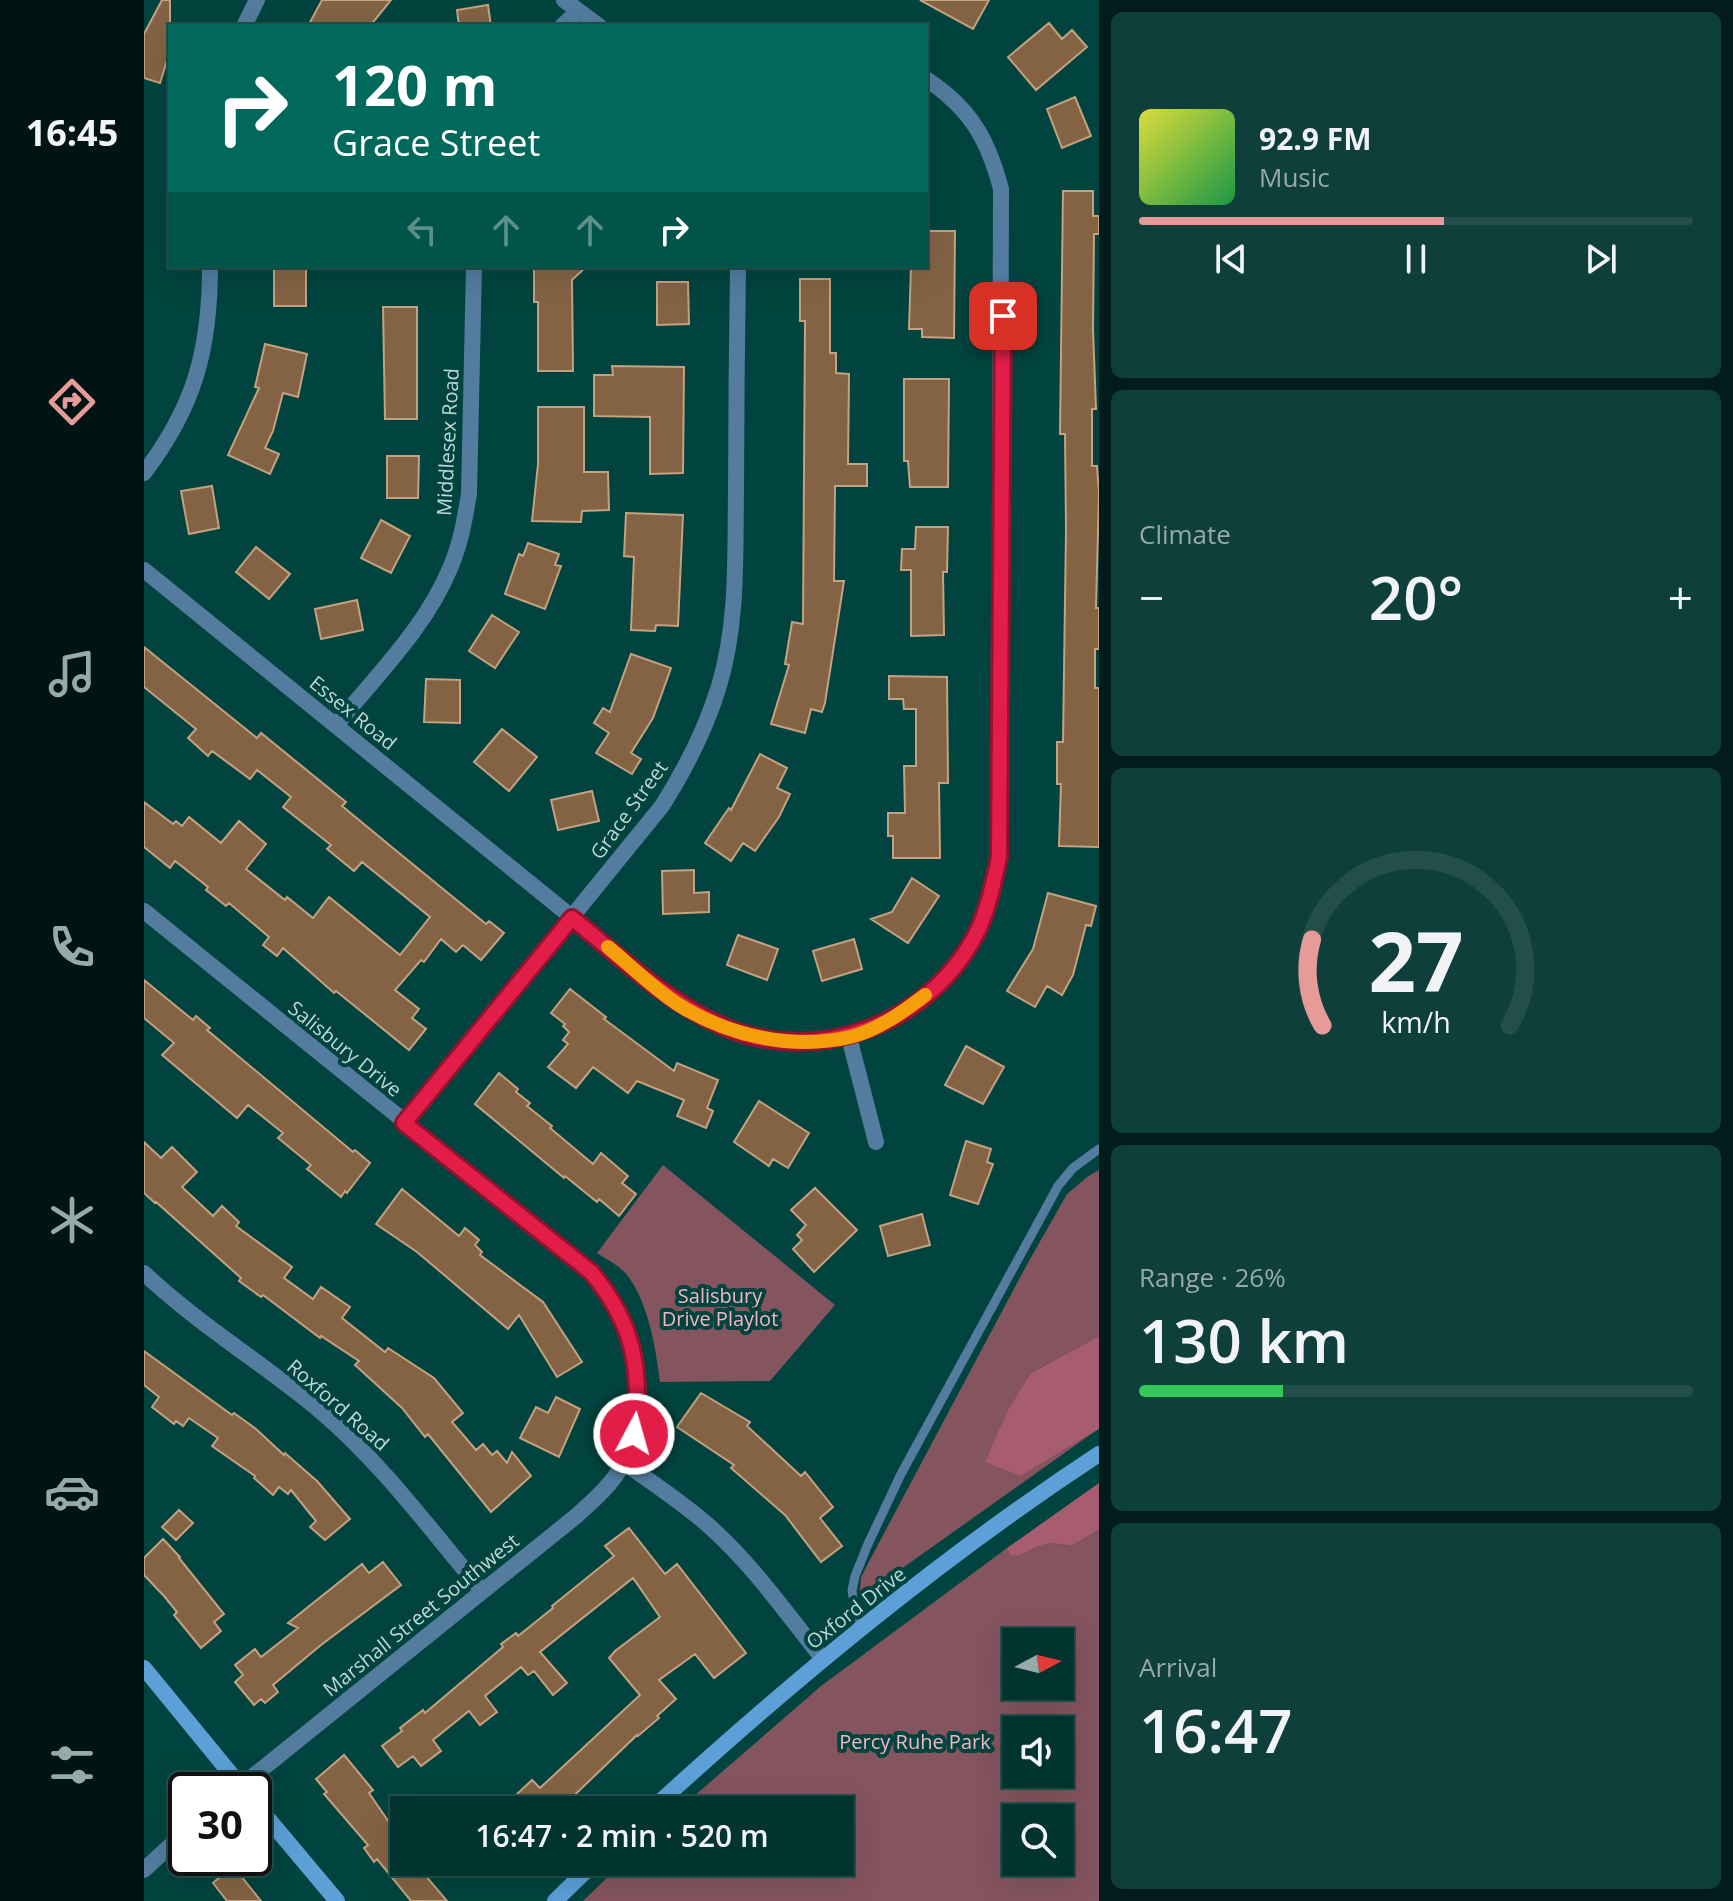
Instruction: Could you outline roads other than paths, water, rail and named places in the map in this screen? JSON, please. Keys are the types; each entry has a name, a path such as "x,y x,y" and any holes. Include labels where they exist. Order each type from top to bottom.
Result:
{"main road":[{"name":"Oxford Drive","path":"667,1796 859,1630 985,1533 1099,1454"},
{"path":"144,1668 227,1772"},
{"path":"272,1823 337,1901"},
{"path":"555,1901 581,1876"}],"street":[{"path":"245,24 257,0"},
{"path":"564,0 596,24"},
{"path":"564,24 578,11"},
{"name":"Essex Road","path":"144,570 680,1005 723,1027 785,1041 849,1037 895,1017 924,997 963,954 992,894 999,857 1001,189 993,158 981,133 955,101 928,81"},
{"path":"144,473 179,420 195,384 205,347 210,308 210,268"},
{"name":"Middlesex Road","path":"336,725 435,600 463,531 469,494 474,268"},
{"name":"Grace Street","path":"404,1123 662,806 707,722 729,643 735,589 738,268"},
{"name":"Salisbury Drive","path":"144,911 591,1272 620,1314 638,1372 634,1434 624,1463"},
{"path":"849,1037 876,1142"},
{"name":"Roxford Road","path":"144,1273 209,1329 284,1382 352,1440 398,1489 482,1591"},
{"path":"624,1463 671,1495 746,1562 823,1659"},
{"name":"Marshall Street Southwest","path":"261,1772 595,1499 624,1463"},
{"path":"144,1870 168,1848"}],"lane":[{"path":"859,1630 852,1603 855,1576 901,1474 1058,1186 1073,1168 1099,1149"}],"park label":[{"name":"Salisbury Drive Playlot","path":"720,1308"},
{"name":"Percy Ruhe Park","path":"915,1742"}]}
